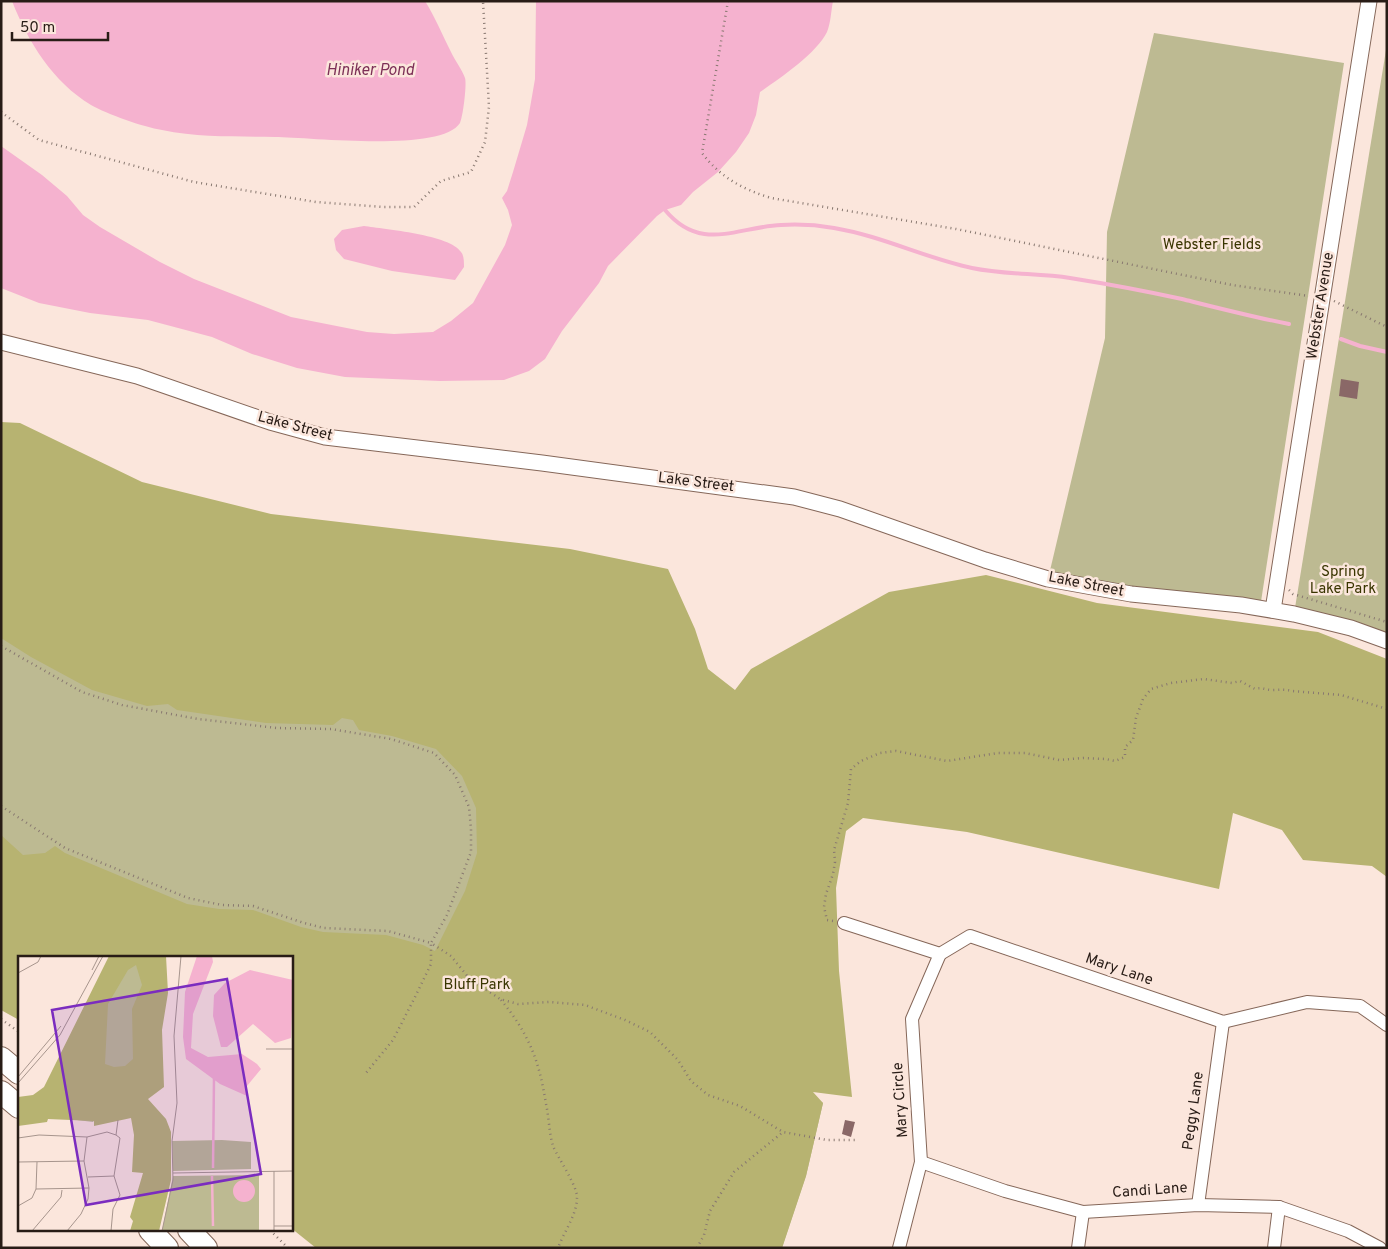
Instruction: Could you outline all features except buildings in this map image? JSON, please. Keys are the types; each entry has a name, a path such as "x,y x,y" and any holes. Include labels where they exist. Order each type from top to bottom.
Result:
{"highway":[{"path":"1,1058 18,1071"},
{"path":"1,1092 18,1106"},
{"path":"152,1232 167,1248"},
{"path":"191,1232 206,1248"}],"street":[{"name":"Webster Avenue","path":"1273,610 1369,1"},
{"name":"Lake Street","path":"1,342 137,376 270,422 325,437 794,497 840,509 985,560 1048,578 1131,594 1273,610 1351,628 1387,642"},
{"path":"844,923 940,954"},
{"name":"Mary Lane","path":"940,954 970,936 1223,1022"},
{"name":"Mary Circle","path":"899,1248 921,1162 912,1019 940,954"},
{"path":"1223,1022 1308,1002 1360,1006 1387,1025"},
{"name":"Peggy Lane","path":"1198,1205 1223,1022"},
{"name":"Candi Lane","path":"921,1162 1004,1192 1083,1212 1198,1205 1279,1207 1348,1230 1380,1248"},
{"path":"1274,1248 1279,1207"},
{"path":"1078,1248 1083,1212"}],"path":[{"path":"1,112 39,140 194,182 316,202 383,207 414,207 441,181 471,172 486,142 489,107 482,1"},
{"path":"728,1 702,152 722,175 736,185 771,198 956,229 1232,285 1322,298 1335,301 1387,327"},
{"path":"1289,590 1293,594 1387,622"},
{"path":"1,646 82,692 122,705 198,719 277,728 331,729 391,739 434,753 454,776 469,807 472,829 470,852 446,915 431,943 431,964 393,1040 366,1073"},
{"path":"844,923 827,920 824,907 833,874 834,850 848,803 850,769 861,761 880,753 896,751 947,761 998,753 1025,753 1059,760 1083,758 1115,761 1125,757 1125,747 1134,740 1136,718 1143,699 1151,689 1171,683 1204,679 1232,683 1240,681 1255,689 1286,689 1341,695 1387,709"},
{"path":"1,806 65,848 188,898 222,905 253,906 324,928 388,931 431,943 451,956 469,978 500,998 518,1004 549,1002 585,1005 650,1032 678,1060 691,1082 708,1096 740,1106 783,1132 828,1140 856,1140"},
{"path":"500,998 518,1020 533,1050 542,1078 553,1145 578,1196 574,1216 564,1231 558,1248"},
{"path":"1,1019 18,1031"},
{"path":"697,1248 704,1235 710,1211 734,1172 783,1132"},
{"path":"272,1232 288,1248"}],"green space":[{"name":"Webster Fields","path":"1154,33 1344,63 1260,608 1048,579 1105,338 1107,232"},
{"name":"Spring Lake Park","path":"1387,44 1387,641 1294,614"},
{"path":"1,422 20,423 142,482 271,514 570,549 668,569 695,629 708,669 735,690 751,669 889,592 986,575 1097,603 1318,632 1387,659 1387,877 1372,866 1303,860 1282,830 1233,813 1219,889 967,832 863,818 846,831 836,888 839,971 852,1097 813,1092 823,1103 806,1176 782,1248 316,1248 292,1229 292,956 18,956 18,1019 1,1010 1,835 23,855 45,853 55,846 65,853 187,904 219,909 253,910 301,927 323,932 386,935 423,945 435,951 465,891 477,853 476,808 462,776 436,749 392,736 359,730 353,720 342,718 333,725 266,723 177,710 168,704 147,706 92,690 31,657 1,638"},
{"name":"Bluff Park","path":"1,589 491,727 774,1066 823,1103 806,1176 782,1248 292,959 292,956 285,956 1,866"}],"water":[{"name":"Hiniker Pond","path":"12,1 425,1 465,78 461,120 460,123 448,132 428,138 402,141 204,135 176,133 145,126 98,109 77,96 65,85 43,60 34,46"},
{"path":"536,1 833,1 827,32 822,40 797,65 760,92 756,115 749,133 736,152 718,172 693,192 681,205 665,210 657,216 608,266 599,283 562,331 545,359 529,371 504,380 440,381 345,377 297,368 252,354 212,337 148,320 90,313 39,303 1,288 1,146 42,175 67,196 83,215 100,227 160,262 194,279 291,317 367,332 394,334 433,332 451,321 473,303 505,245 512,225 502,198 507,191 527,125 535,79"},
{"path":"364,226 401,231 444,241 455,246 462,253 464,267 455,280 392,271 344,259 336,250 334,239 342,230"}],"waterway":[{"path":"665,210 678,223 692,231 706,234 720,234 781,225 828,227 869,236 937,259 972,268 997,272 1058,276 1140,290 1289,324"},
{"path":"1341,339 1360,346 1387,352"}]}
